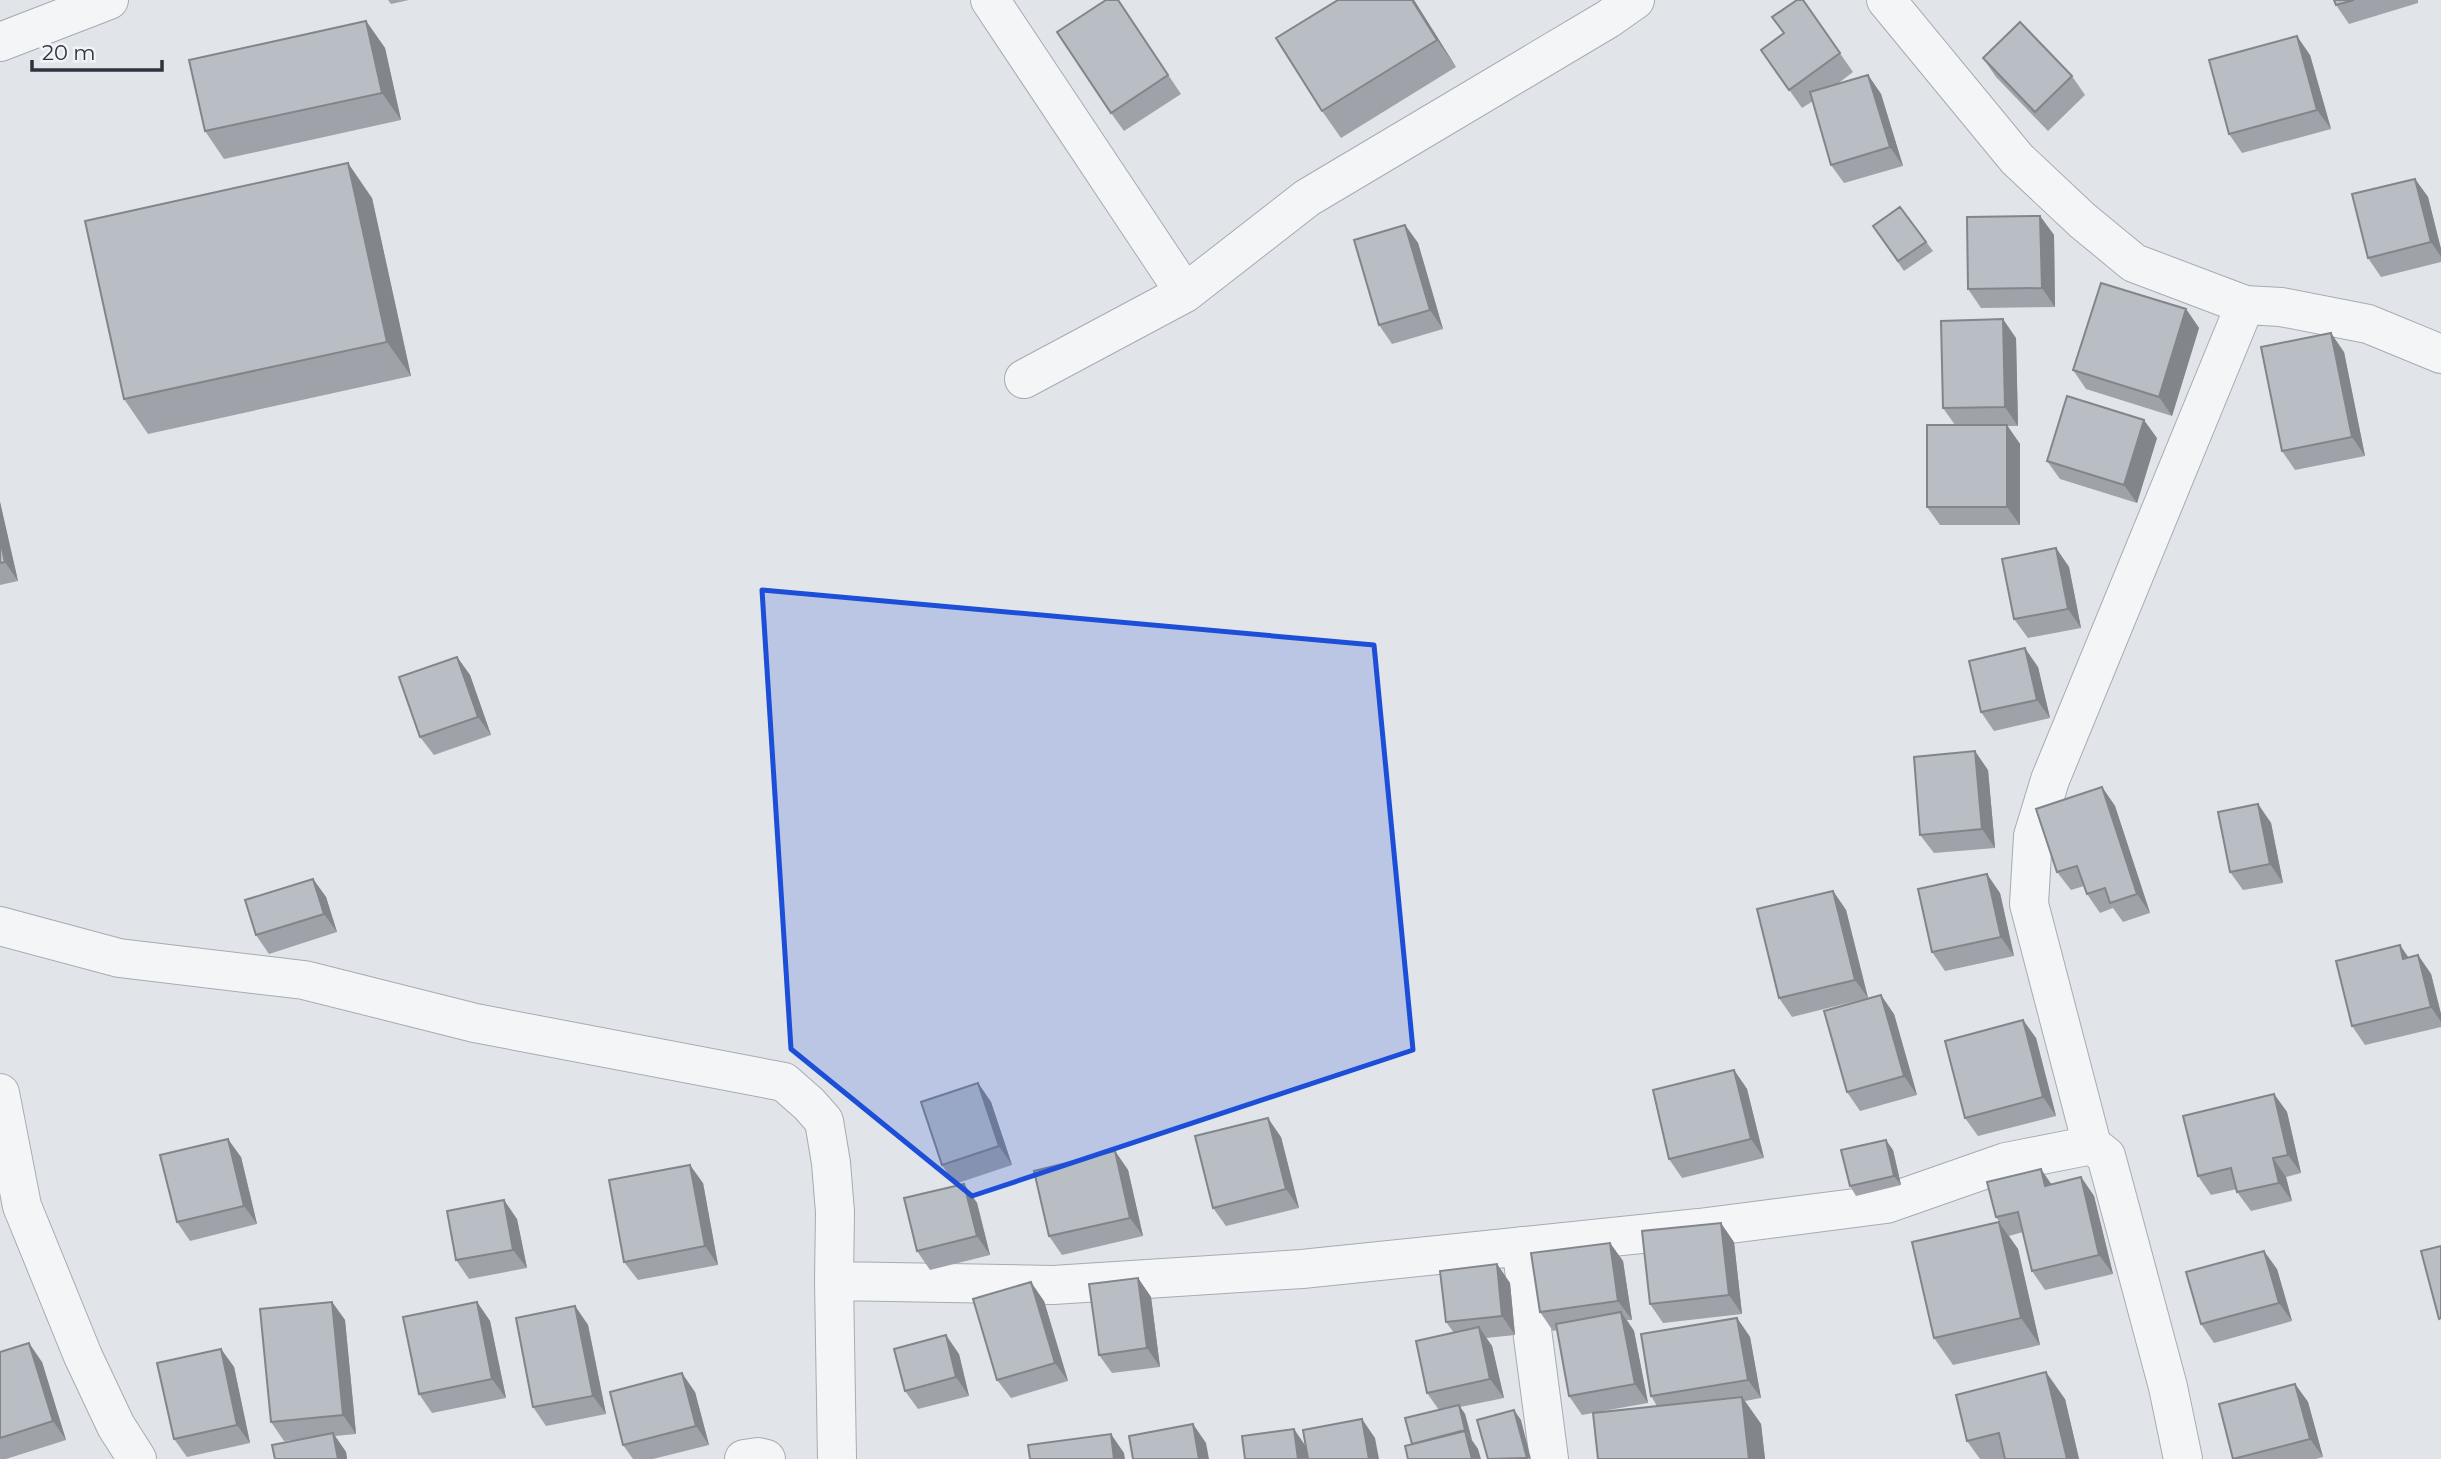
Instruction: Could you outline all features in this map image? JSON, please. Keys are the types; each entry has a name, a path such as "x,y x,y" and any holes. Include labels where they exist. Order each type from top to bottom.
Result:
{"street":[{"path":"0,43 109,0"},
{"path":"990,0 1185,293"},
{"path":"1024,379 1185,293 1307,198 1608,19 1635,0"},
{"path":"1886,0 2017,159 2083,221 2134,263 2245,305 2281,307 2368,324 2441,354"},
{"path":"2183,1459 2168,1387 2106,1156 2092,1145 2029,904 2033,836 2050,780 2245,305"},
{"path":"0,926 119,958 304,980 475,1023 783,1082 824,1121 831,1163 835,1212 837,1459"},
{"path":"0,1093 22,1206 83,1356 116,1426 136,1459"},
{"path":"834,1281 1053,1285 1302,1269 1699,1228 1886,1204 2006,1162 2092,1145"},
{"path":"1521,1246 1549,1459"},
{"path":"744,1459 766,1459"}],"highlighted area":[{"path":"762,590 1374,645 1413,1050 972,1196 791,1049"}],"building":[{"path":"1106,0 1118,0 1168,75 1111,113 1057,32"},
{"path":"1338,0 1412,0 1437,40 1322,111 1276,38"},
{"path":"1797,0 1803,0 1840,53 1789,90 1761,50 1784,33 1772,17"},
{"path":"2334,0 2354,0 2336,5"},
{"path":"366,21 382,93 205,131 189,60"},
{"path":"2020,22 2072,76 2035,112 1983,58"},
{"path":"2297,36 2317,110 2229,134 2209,60"},
{"path":"1868,75 1890,147 1831,165 1810,92"},
{"path":"348,163 387,342 124,399 85,221"},
{"path":"2415,179 2431,242 2368,258 2352,194"},
{"path":"1900,207 1926,242 1898,261 1873,226"},
{"path":"2040,216 2042,288 1968,289 1967,217"},
{"path":"1405,225 1430,310 1379,325 1354,240"},
{"path":"2101,283 2186,309 2159,397 2073,370"},
{"path":"2003,319 2005,407 1943,408 1941,321"},
{"path":"2331,333 2352,437 2282,451 2261,347"},
{"path":"2067,396 2144,420 2124,485 2047,461"},
{"path":"1927,425 2007,425 2007,507 1927,507"},
{"path":"0,539 5,562 0,563"},
{"path":"2056,548 2068,609 2014,619 2002,559"},
{"path":"2025,648 2037,700 1981,712 1969,661"},
{"path":"457,657 478,717 420,737 399,677"},
{"path":"1975,751 1982,829 1920,835 1914,757"},
{"path":"2102,787 2137,894 2110,903 2105,888 2087,894 2077,866 2057,872 2036,809"},
{"path":"2258,804 2270,864 2230,872 2218,812"},
{"path":"1987,874 2001,937 1932,952 1918,889"},
{"path":"313,879 324,914 256,935 245,900"},
{"path":"1833,891 1855,980 1779,998 1757,909"},
{"path":"2400,945 2403,959 2418,955 2431,1007 2352,1026 2336,961"},
{"path":"1881,995 1904,1076 1847,1092 1824,1011"},
{"path":"2023,1020 2043,1097 1965,1118 1945,1041"},
{"path":"1734,1070 1751,1139 1669,1159 1653,1090"},
{"path":"978,1083 999,1146 942,1165 921,1102"},
{"path":"2274,1094 2288,1155 2273,1158 2279,1183 2237,1192 2231,1168 2198,1176 2183,1116"},
{"path":"1268,1118 1286,1189 1213,1208 1195,1136"},
{"path":"228,1139 244,1206 177,1222 160,1155"},
{"path":"1886,1140 1894,1176 1850,1186 1841,1150"},
{"path":"1115,1151 1130,1218 1049,1236 1034,1171"},
{"path":"690,1165 705,1246 624,1262 609,1180"},
{"path":"2041,1169 2045,1186 2081,1177 2099,1255 2032,1271 2018,1212 1996,1217 1987,1182"},
{"path":"964,1184 977,1236 917,1251 904,1198"},
{"path":"504,1200 513,1250 456,1260 447,1211"},
{"path":"1999,1222 2021,1318 1934,1338 1912,1242"},
{"path":"1721,1223 1729,1295 1650,1304 1642,1231"},
{"path":"1610,1243 1618,1301 1540,1312 1531,1253"},
{"path":"2441,1246 2441,1318 2439,1319 2421,1251"},
{"path":"2264,1251 2279,1303 2201,1324 2186,1272"},
{"path":"1497,1264 1502,1316 1446,1322 1440,1271"},
{"path":"1138,1278 1147,1348 1099,1355 1089,1284"},
{"path":"1031,1282 1055,1363 997,1380 973,1299"},
{"path":"332,1302 343,1415 271,1422 260,1309"},
{"path":"477,1302 492,1379 419,1394 403,1317"},
{"path":"575,1306 593,1396 533,1407 516,1318"},
{"path":"1621,1312 1635,1384 1569,1396 1556,1324"},
{"path":"1737,1318 1748,1380 1651,1396 1641,1334"},
{"path":"1479,1327 1490,1379 1427,1393 1416,1341"},
{"path":"946,1335 956,1377 905,1391 894,1349"},
{"path":"29,1343 53,1421 0,1438 0,1352"},
{"path":"221,1349 237,1425 174,1439 157,1363"},
{"path":"2046,1372 2067,1459 2005,1459 1999,1433 1967,1441 1956,1395"},
{"path":"682,1373 696,1426 623,1445 610,1392"},
{"path":"2295,1384 2310,1439 2233,1459 2219,1404"},
{"path":"1742,1397 1749,1459 1598,1459 1593,1413"},
{"path":"1459,1405 1465,1430 1412,1444 1405,1418"},
{"path":"1514,1410 1527,1458 1488,1459 1477,1420"},
{"path":"1362,1419 1369,1459 1308,1459 1303,1430"},
{"path":"1193,1424 1199,1459 1133,1459 1129,1436"},
{"path":"1294,1429 1298,1459 1245,1459 1242,1436"},
{"path":"1465,1431 1472,1459 1408,1459 1405,1446"},
{"path":"333,1433 338,1459 275,1459 272,1445"},
{"path":"1111,1434 1114,1459 1030,1459 1028,1445"}]}
